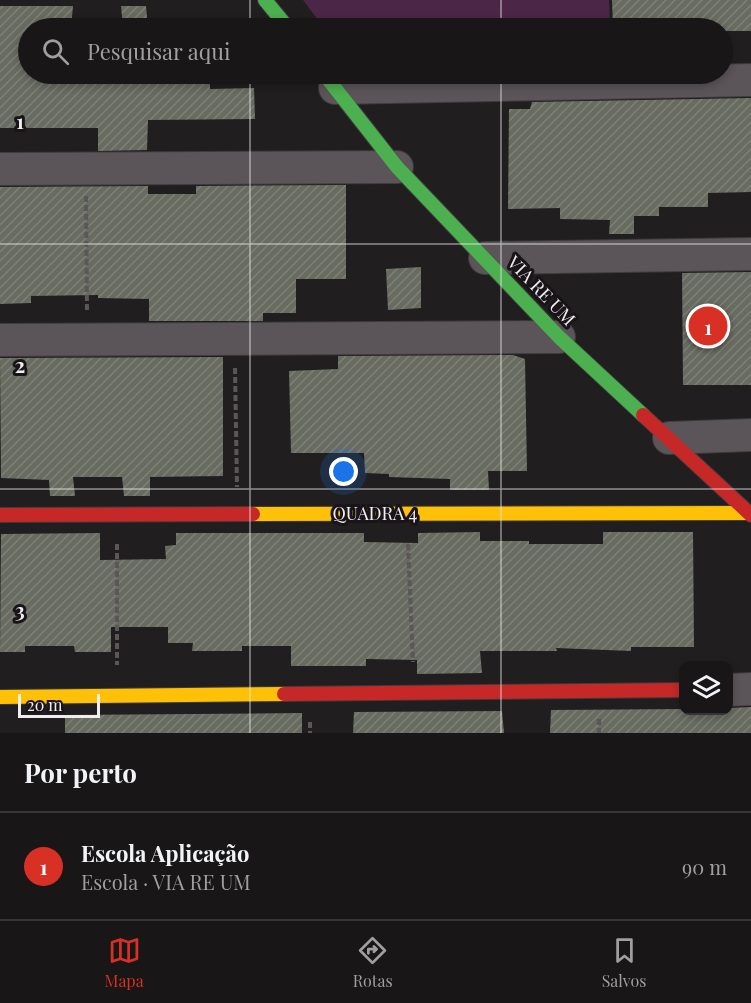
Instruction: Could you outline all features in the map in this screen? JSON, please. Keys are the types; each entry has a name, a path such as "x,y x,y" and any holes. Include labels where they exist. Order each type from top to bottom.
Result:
{"street":[{"path":"265,0 280,18"},
{"path":"733,80 751,80"},
{"name":"VIA RE UM","path":"331,84 398,167 559,337 750,514"},
{"path":"0,169 398,167"},
{"path":"485,258 751,254"},
{"path":"0,340 559,337"},
{"path":"669,438 751,435"},
{"name":"QUADRA 4","path":"0,515 750,514"},
{"path":"0,697 679,690"},
{"path":"733,690 751,690"}],"path":[{"path":"85,168 88,339"},
{"path":"235,339 238,514"},
{"path":"117,514 117,696"},
{"path":"407,514 414,693"}],"shaded area":[{"path":"303,0 609,0 610,18 316,18"}],"building":[{"path":"612,0 751,0 751,31 733,31 733,18 613,18"},
{"path":"0,6 73,6 72,18 18,18 18,84 210,84 210,89 254,88 255,119 148,120 147,150 98,151 98,128 0,128"},
{"path":"121,6 146,6 147,18 122,18"},
{"path":"751,98 751,192 708,193 708,207 659,207 659,216 634,216 634,234 609,234 610,220 560,219 560,208 508,209 509,109 530,109 532,102"},
{"path":"346,185 346,279 296,279 296,313 263,313 263,321 149,321 149,299 98,298 98,295 31,296 31,303 0,304 0,187 148,186 148,194 196,194 196,186"},
{"path":"421,267 421,308 388,310 386,269"},
{"path":"751,272 751,385 683,385 682,273"},
{"path":"513,355 525,359 527,471 488,471 489,490 450,490 450,479 389,477 389,474 365,473 364,453 291,453 289,371 338,369 338,356"},
{"path":"223,357 223,476 150,477 150,496 124,496 122,477 73,477 75,496 50,496 49,480 1,478 0,358"},
{"path":"480,532 480,541 529,541 529,544 603,544 603,532 693,532 694,647 631,647 631,651 556,648 557,651 480,651 482,673 417,674 417,660 366,659 366,666 291,666 291,646 242,646 242,651 192,651 193,643 168,643 168,627 111,627 111,652 75,652 74,646 25,646 25,652 0,652 1,534 100,533 100,560 166,559 165,546 176,545 176,533 364,533 364,542 418,543 418,533"},
{"path":"751,707 751,733 550,733 551,710 679,709 679,715 733,715 733,708"},
{"path":"502,711 504,733 353,733 354,712"},
{"path":"302,713 302,733 65,733 65,715"}],"traffic: fast":[{"path":"265,0 280,18"},
{"path":"332,84 397,167 559,337 643,415"}],"traffic: slow":[{"path":"253,514 749,513"},
{"path":"0,697 284,694"}],"traffic: jam":[{"path":"643,415 751,515"},
{"path":"0,515 253,514"},
{"path":"284,694 679,690"}],"place":[{"name":"Escola Aplicação","path":"708,326"}]}
